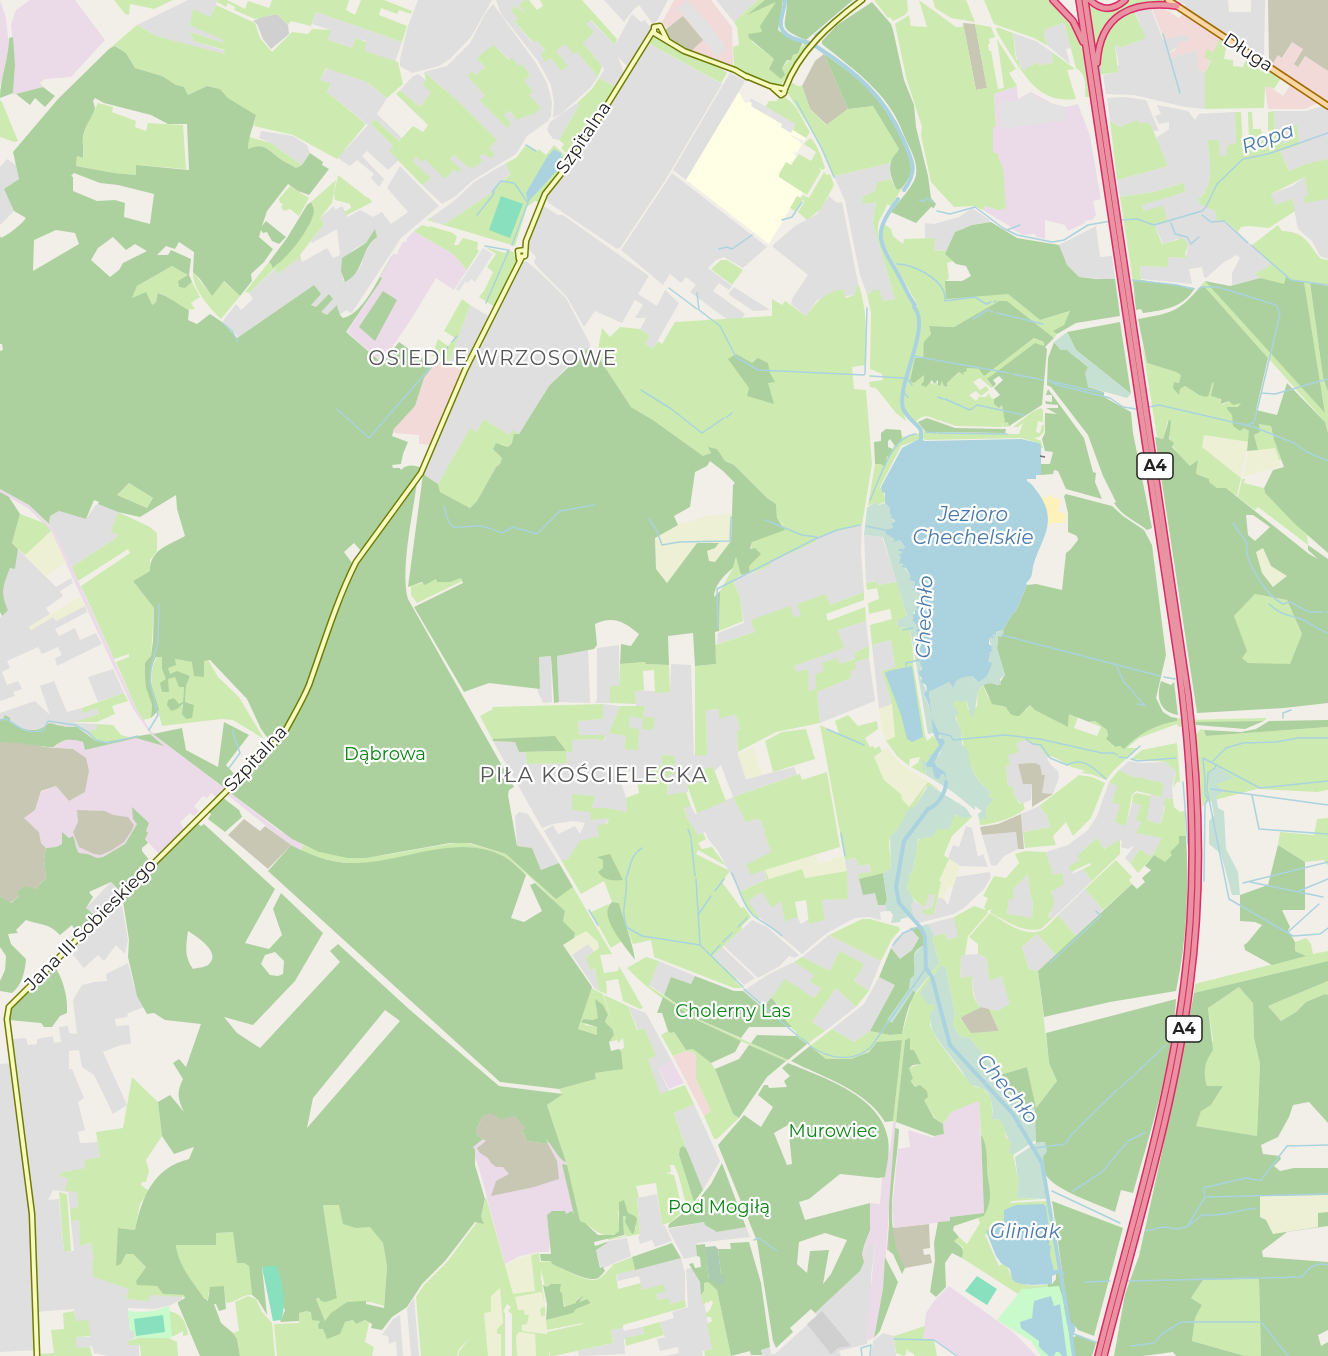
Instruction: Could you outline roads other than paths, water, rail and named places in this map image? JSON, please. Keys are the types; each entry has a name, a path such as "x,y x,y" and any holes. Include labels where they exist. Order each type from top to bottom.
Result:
{"highway":[{"path":"1053,0 1073,21 1088,55"},
{"name":"A4","path":"1079,0 1115,220 1187,710 1198,810 1199,876 1196,933 1188,1000 1169,1101 1104,1356"},
{"path":"1088,0 1098,7 1110,9 1125,0"},
{"name":"A4","path":"1088,0 1115,220"},
{"path":"1096,77 1100,42 1115,17 1130,6 1145,2 1161,2 1177,6"},
{"name":"A4","path":"1100,138 1109,159"},
{"name":"A4","path":"1098,1356 1159,1120 1181,1011 1193,866 1190,735"},
{"name":"A4","path":"1100,1349 1115,1316"}],"main road":[{"name":"Szpitalna","path":"218,800 283,735 309,684 332,618 356,562 421,473 462,377 521,257 518,252 523,249 545,194 580,150 648,38 657,32 684,51 781,89 815,41 862,0"},
{"name":"Długa","path":"1168,0 1328,106"},
{"name":"Jana III Sobieskiego","path":"37,1356 32,1214 8,1011 21,993 218,800"}],"water":[{"path":"554,149 561,153 563,164 528,202 526,193"},
{"name":"Jezioro Chechelskie","path":"919,439 925,441 1021,439 1039,443 1041,446 1041,475 1036,475 1036,479 1027,479 1027,481 1045,504 1048,522 1029,581 1026,583 1016,611 1003,630 996,632 996,635 992,634 995,639 991,637 989,639 993,650 990,652 988,662 992,663 986,676 978,682 972,676 963,677 956,682 954,689 949,682 929,692 932,718 924,695 927,691 926,685 921,682 922,678 919,675 922,669 920,662 924,656 920,656 921,653 917,651 915,642 918,628 913,621 913,614 915,610 918,611 916,607 921,604 922,595 919,591 913,590 915,582 909,580 911,577 906,568 899,563 901,557 899,555 903,552 898,551 905,547 900,540 893,542 895,539 886,534 885,530 892,528 891,524 895,520 890,518 892,515 890,508 885,503 885,493 882,492 881,487 902,448"},
{"path":"912,666 923,737 912,742 907,739 901,715 885,673"},
{"name":"Jezioro Chechelskie","path":"932,718 939,738 945,742 934,762 945,772 947,785 944,774 941,774 939,779 935,778 932,767 927,767 926,764 939,745 933,732"},
{"name":"Gliniak","path":"1043,1204 1046,1206 1050,1254 1054,1270 1058,1270 1059,1273 1052,1276 1052,1284 1020,1284 1012,1279 1010,1269 996,1256 986,1231 1004,1221 1004,1210 1016,1205"},
{"name":"Gliniak","path":"1051,1296 1054,1306 1060,1304 1067,1356 1056,1352 1054,1356 1049,1356 1039,1347 1039,1341 1021,1328 1020,1322 1032,1318 1034,1301"}],"waterway":[{"name":"Chechło","path":"785,0 781,20 783,31 790,37 817,47 844,66 867,86 887,110 903,139 912,165 913,170 909,183 904,190"},
{"path":"815,35 854,2"},
{"path":"1163,34 1180,93"},
{"path":"1099,64 1102,93"},
{"path":"796,101 834,177"},
{"name":"Ropa","path":"1119,220 1137,219 1154,225 1202,211 1217,184 1243,159 1268,154 1328,133"},
{"path":"526,145 536,151"},
{"path":"492,192 501,181 514,183"},
{"path":"515,184 528,203"},
{"path":"477,215 493,195 494,190"},
{"path":"919,200 924,201 927,198 932,202"},
{"name":"Chechło","path":"898,199 884,221 881,237 886,253 915,305 918,316 917,342 902,398 904,411 921,430 921,444"},
{"path":"512,245 528,202"},
{"path":"782,220 792,217 802,202"},
{"name":"Ropa","path":"937,211 950,214 975,207 1003,228 1017,235 1052,242 1064,240 1088,225 1111,221"},
{"path":"1202,215 1211,222 1224,221 1248,243"},
{"path":"1171,223 1175,234 1187,237 1191,244 1199,237"},
{"path":"1007,230 1020,225"},
{"path":"719,249 727,247 732,249 752,235"},
{"path":"1251,245 1291,280 1328,285"},
{"path":"485,246 508,250"},
{"path":"486,303 509,250"},
{"path":"897,264 909,266 930,276 941,286 945,301 975,297 986,304 991,302"},
{"path":"1132,280 1193,289"},
{"path":"1198,290 1201,287 1218,287 1276,305 1280,314 1255,419 1253,423 1246,425"},
{"path":"669,288 697,309"},
{"path":"697,293 699,310 720,326 736,357 758,370 864,375"},
{"path":"865,374 867,308"},
{"path":"973,319 988,310 993,312"},
{"path":"997,313 1043,324"},
{"path":"223,323 232,331 238,342"},
{"path":"452,342 457,336"},
{"path":"438,358 448,347"},
{"path":"913,356 1009,373"},
{"path":"337,409 369,438 437,360"},
{"path":"1013,374 1043,380"},
{"path":"870,376 908,377"},
{"name":"Chechło","path":"907,378 912,385"},
{"path":"1262,393 1275,394 1328,379"},
{"path":"1048,380 1057,385 1110,398 1123,407 1136,409"},
{"path":"1054,382 1103,393"},
{"path":"641,390 670,408 702,433 724,418"},
{"path":"938,397 943,399"},
{"path":"945,399 970,410 977,405 1024,415"},
{"path":"1149,407 1159,405 1254,427 1294,443 1307,452 1328,461"},
{"path":"727,417 732,413"},
{"path":"926,432 936,433"},
{"path":"938,433 1007,434"},
{"path":"870,500 893,450 907,437 916,434"},
{"path":"444,506 449,522 455,527 481,526 502,533 513,527 537,534 560,511 594,505"},
{"path":"656,529 662,545 679,542 730,541 731,517"},
{"path":"649,519 655,528"},
{"path":"765,520 802,535 817,537"},
{"path":"1233,523 1247,543 1252,568 1270,594 1283,604 1290,602 1309,612 1323,612"},
{"path":"718,628 717,589 813,540 837,530 860,525"},
{"path":"866,526 885,530"},
{"path":"149,730 158,715 150,682 158,642 159,604"},
{"path":"1269,604 1281,613 1301,619 1328,633"},
{"path":"903,630 913,628"},
{"path":"1002,635 1160,676"},
{"path":"906,666 906,663 923,659"},
{"path":"1117,667 1124,682 1145,706"},
{"path":"1164,677 1175,679"},
{"path":"1137,704 1143,705"},
{"path":"1283,718 1283,713 1291,710"},
{"path":"0,720 7,719 24,730 33,732 44,730 48,721 75,725 88,732 96,740 108,743 138,736"},
{"path":"827,729 864,745"},
{"path":"229,768 240,753 232,730"},
{"path":"939,733 951,736 953,740 1005,735 1040,739 1117,755"},
{"path":"1213,761 1226,748 1243,743 1328,738"},
{"path":"1026,739 1033,744 1041,745 1050,758 1067,765 1083,763 1106,779"},
{"path":"1119,757 1127,758 1140,746"},
{"path":"1131,759 1138,761 1176,758"},
{"path":"1203,758 1260,788 1328,781"},
{"path":"1203,758 1205,780"},
{"path":"1216,764 1215,768 1208,773 1207,789 1229,899 1293,936 1320,934 1328,928"},
{"path":"1204,881 1205,804 1208,799 1205,794 1205,781"},
{"name":"Chechło","path":"946,782 940,798 928,809 904,841 896,887 899,903 921,928 925,937 926,968 932,977 950,1045 1013,1114 1042,1163 1069,1324 1073,1326 1073,1331"},
{"path":"1183,782 1188,844"},
{"path":"1211,789 1328,805"},
{"path":"1252,795 1259,829 1328,834"},
{"path":"688,829 691,837"},
{"path":"841,833 845,856"},
{"path":"691,839 695,876"},
{"path":"638,851 642,848"},
{"path":"626,878 631,860 637,852"},
{"path":"1243,883 1328,862"},
{"path":"732,873 750,912 782,936"},
{"path":"626,879 624,915 627,928"},
{"path":"696,879 700,945 743,987"},
{"path":"715,891 724,879"},
{"path":"1299,891 1328,879"},
{"path":"1250,882 1323,897"},
{"path":"698,915 711,896"},
{"path":"1288,932 1319,904"},
{"path":"589,910 598,925"},
{"path":"1050,963 1101,916 1096,911"},
{"path":"738,927 747,918"},
{"path":"893,945 903,933 919,927"},
{"path":"628,928 642,936 700,945"},
{"path":"723,942 732,933"},
{"path":"711,955 720,945"},
{"path":"810,1046 825,1054 841,1057 864,1052 871,1047 926,968"},
{"path":"744,989 799,1037"},
{"path":"801,1038 809,1044"},
{"path":"1120,1088 1166,1045"},
{"path":"1035,1148 1065,1144 1072,1134 1118,1089"},
{"path":"1073,1191 1102,1172 1128,1141 1146,1132"},
{"path":"1259,1180 1287,1146 1328,1145"},
{"path":"1205,1195 1203,1188 1246,1178 1257,1180"},
{"path":"1052,1191 1120,1223"},
{"path":"1187,1227 1205,1197 1328,1194"},
{"path":"1146,1231 1163,1227 1177,1229 1187,1227 1202,1215 1257,1208"},
{"path":"754,1240 759,1238 777,1251"},
{"path":"1261,1278 1302,1277 1313,1266 1328,1265"},
{"name":"Chechło","path":"1060,1272 1064,1273"},
{"path":"1128,1281 1259,1278"},
{"path":"1085,1282 1110,1281"},
{"path":"1131,1346 1154,1343 1163,1333 1181,1322 1260,1322"},
{"path":"1262,1323 1288,1356"},
{"name":"Chechło","path":"1069,1324 1071,1335"},
{"name":"Chechło","path":"1072,1334 1074,1356"},
{"path":"1074,1334 1098,1343"},
{"path":"894,1339 934,1340 957,1356"},
{"path":"862,1356 861,1348 871,1345 870,1356"}],"railway":[{"path":"1040,456 1045,457"}],"district":[{"name":"OSIEDLE WRZOSOWE","path":"493,359"},
{"name":"PIŁA KOŚCIELECKA","path":"594,776"}],"park label":[{"name":"Dąbrowa","path":"385,755"},
{"name":"Cholerny Las","path":"733,1012"},
{"name":"Murowiec","path":"833,1132"},
{"name":"Pod Mogiłą","path":"719,1208"}]}
